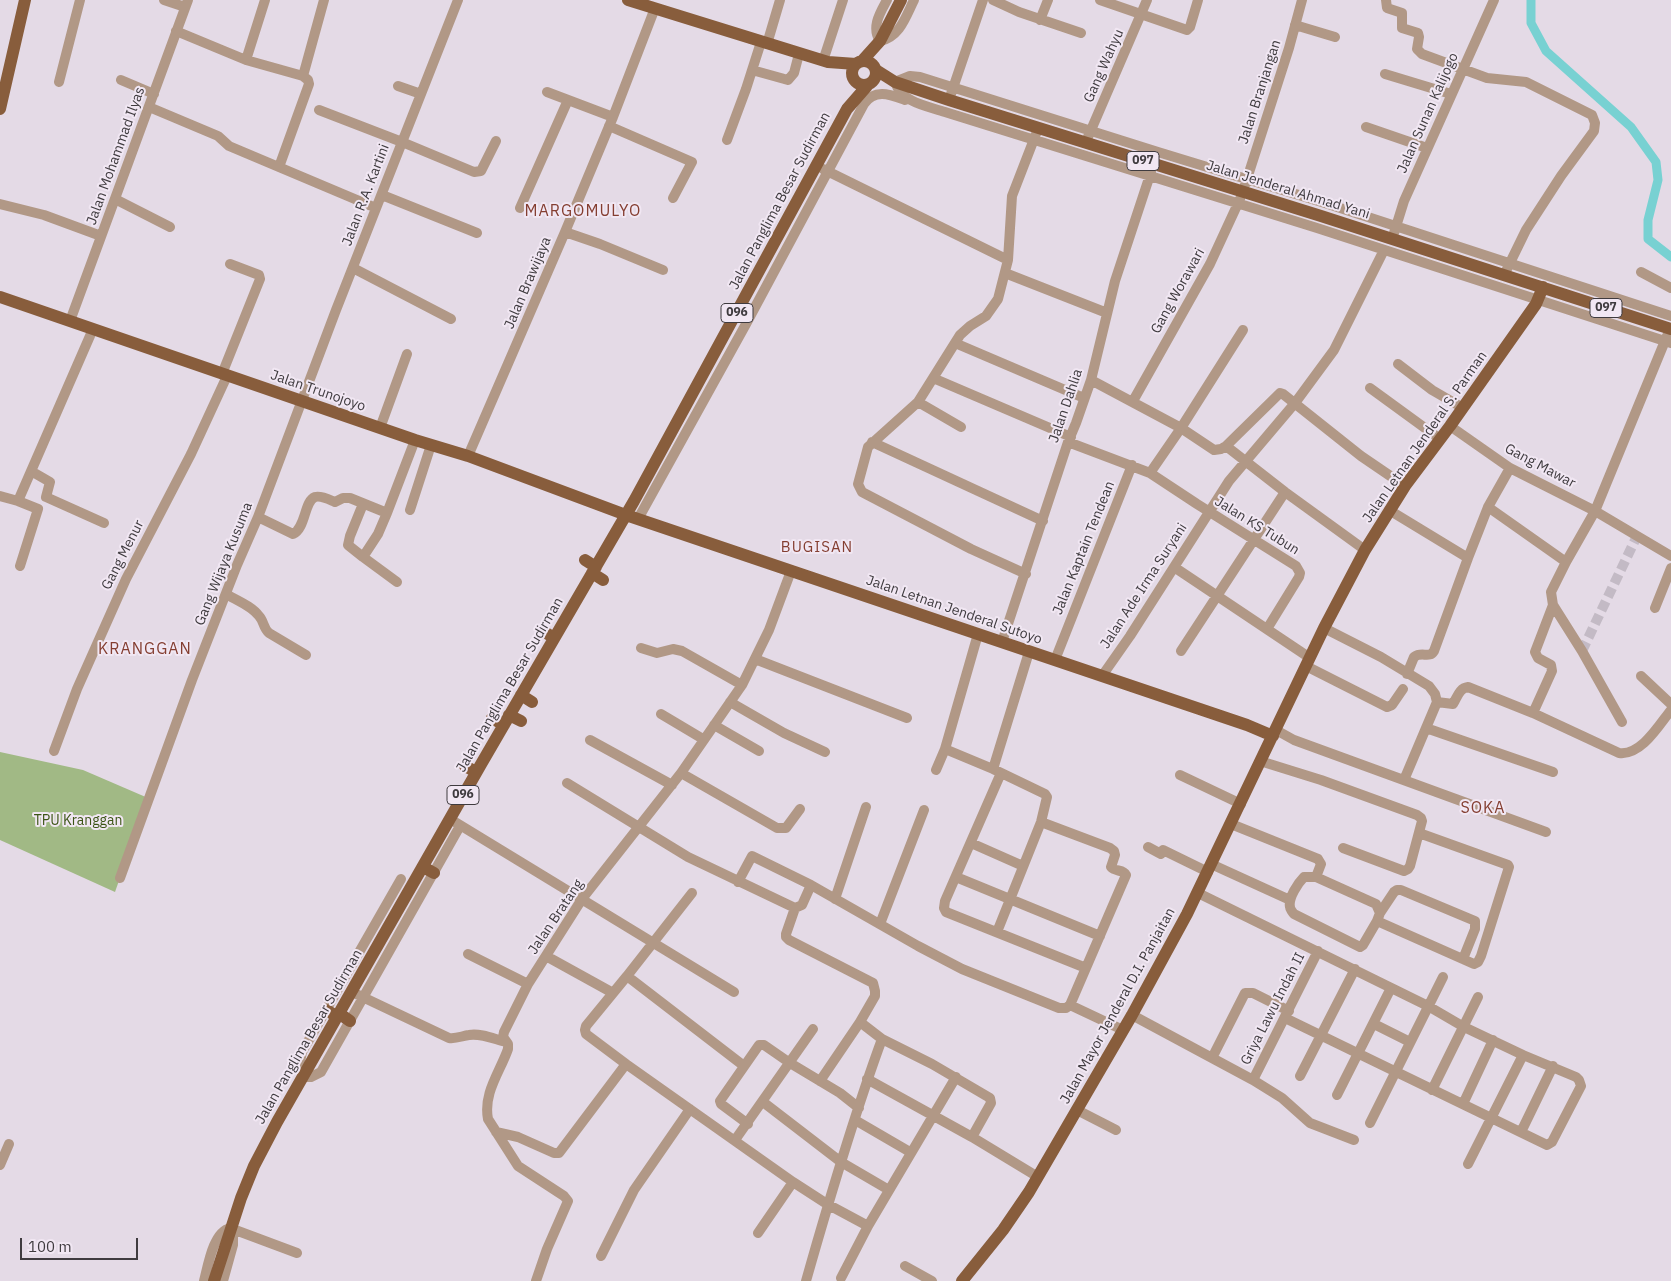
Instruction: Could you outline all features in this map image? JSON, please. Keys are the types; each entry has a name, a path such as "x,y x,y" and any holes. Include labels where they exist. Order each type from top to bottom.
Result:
{"main road":[{"path":"0,109 25,0"},
{"path":"628,0 826,62 853,78 860,85 873,76 880,41 901,0"},
{"path":"853,78 852,70 880,41"},
{"path":"826,62 869,62 873,76"},
{"name":"Jalan Jenderal Ahmad Yani","path":"873,76 951,94 1039,127 1088,136 1154,165 1240,197 1319,222 1394,232 1507,269 1541,293 1671,325"},
{"name":"Jalan Panglima Besar Sudirman","path":"846,109 873,76"},
{"name":"Jalan Panglima Besar Sudirman","path":"212,1280 230,1228 258,1160 277,1122 303,1077 358,995 455,822 476,772 502,719 521,695 594,570 632,517 822,168 846,109 853,78"},
{"name":"Jalan Letnan Jenderal S. Parman","path":"1274,733 1324,628 1365,550 1389,510 1463,408 1541,293"},
{"name":"Jalan Trunojoyo","path":"0,298 302,402 468,456 632,517"},
{"name":"Jalan Letnan Jenderal Sutoyo","path":"632,517 1247,726 1274,733"},
{"path":"543,631 554,638"},
{"path":"521,695 532,702"},
{"path":"502,719 521,721"},
{"name":"Jalan Mayor Jenderal D.I. Panjaitan","path":"962,1281 1003,1230 1038,1177 1078,1110 1198,893 1274,733"},
{"path":"465,766 476,772"},
{"path":"326,1010 343,1017"}],"street":[{"path":"59,82 80,0"},
{"path":"164,0 186,4"},
{"path":"246,60 265,0"},
{"path":"303,76 324,0"},
{"name":"Jalan R.A. Kartini","path":"302,402 458,0"},
{"path":"727,140 780,0"},
{"path":"826,62 843,0"},
{"path":"887,0 877,21 877,34 880,41 886,40 898,31 914,0"},
{"path":"983,0 951,94 1088,136"},
{"path":"994,0 1040,20 1081,33"},
{"path":"1040,20 1048,0"},
{"path":"1100,0 1188,30 1198,0"},
{"name":"Gang Wahyu","path":"1088,136 1147,0"},
{"name":"Jalan Branjangan","path":"1240,197 1302,0"},
{"path":"1386,0 1387,8 1402,13 1402,28 1418,33 1418,51 1487,78 1526,82 1592,115 1595,123 1594,131 1561,176 1526,230 1507,269 1671,325 1668,342 1595,511 1551,592 1553,605 1582,651 1622,722"},
{"name":"Jalan Sunan Kalijogo","path":"1394,232 1404,201 1494,0"},
{"name":"Jalan Mohammad Ilyas","path":"70,321 186,4"},
{"name":"Jalan Brawijaya","path":"468,456 565,232 655,8"},
{"path":"1295,25 1335,37"},
{"path":"176,32 246,60 303,76 308,80 309,84 279,167"},
{"path":"752,70 788,80 794,73 799,54"},
{"path":"1385,74 1451,94"},
{"path":"121,80 154,94"},
{"path":"895,82 906,98 912,101 1035,140 1154,165 1247,179 1394,232"},
{"path":"398,86 421,94"},
{"path":"547,92 568,100 692,162 673,198"},
{"path":"905,100 884,93 874,95 867,100 822,168 1008,260"},
{"path":"520,208 568,100"},
{"path":"149,107 218,136 229,146 376,208"},
{"path":"319,110 477,172 481,170 496,141"},
{"path":"1026,574 971,549 862,492 858,484 865,455 872,442 918,402 960,335 986,316 994,307 1001,290 1008,260 1012,196 1039,127"},
{"path":"1366,127 1427,148"},
{"name":"Jalan Dahlia","path":"1002,642 1090,380 1115,281 1154,165"},
{"path":"382,195 477,233"},
{"name":"Gang Worawari","path":"1133,401 1210,264 1240,197"},
{"path":"115,199 170,227"},
{"path":"0,204 44,215 101,236"},
{"path":"1319,222 1384,250 1541,293 1668,342"},
{"path":"565,232 664,270"},
{"name":"Jalan Ade Irma Suryani","path":"1102,676 1229,481 1295,403 1334,350 1384,250"},
{"name":"Gang Menur","path":"54,751 77,689 126,579 190,454 224,375 260,279 259,276 230,264"},
{"path":"353,268 451,319"},
{"path":"1641,272 1671,288"},
{"path":"1005,273 1107,314"},
{"path":"18,501 93,329"},
{"path":"933,378 1150,473 1243,330"},
{"path":"955,343 1084,398"},
{"path":"380,428 406,354"},
{"path":"1398,364 1432,390 1463,408"},
{"path":"1090,380 1181,428 1214,450 1226,446 1280,394 1283,394 1361,456 1405,486"},
{"path":"1370,388 1440,439"},
{"name":"Gang Wijaya Kusuma","path":"120,878 167,745 302,402"},
{"path":"918,402 961,427"},
{"name":"Gang Mawar","path":"1450,426 1510,468 1595,511 1671,556"},
{"path":"363,557 378,534 415,440"},
{"path":"872,442 1043,521"},
{"path":"410,510 431,445"},
{"path":"1226,446 1365,550"},
{"name":"Jalan Kaptain Tendean","path":"1055,660 1132,465"},
{"path":"1407,674 1414,657 1420,654 1429,656 1434,651 1488,508 1510,468"},
{"path":"31,471 50,482 46,497 104,523"},
{"name":"Jalan KS Tubun","path":"1150,473 1296,566 1300,577 1267,629"},
{"path":"1181,651 1285,492"},
{"path":"0,496 38,509 20,566"},
{"path":"258,517 293,534 299,529 311,501 315,497 335,502 347,498 387,513"},
{"path":"363,504 348,545 397,582"},
{"path":"1488,508 1566,562"},
{"path":"1389,510 1468,558"},
{"path":"1174,566 1267,629 1308,662 1387,707 1392,706 1402,689"},
{"path":"1655,608 1671,568"},
{"name":"Jalan Bratang","path":"536,1281 547,1249 568,1201 564,1196 518,1166 488,1119 487,1105 492,1084 508,1050 508,1044 503,1037 504,1032 528,984 582,900 681,773 742,685 769,630 791,571"},
{"path":"226,594 256,612 261,617 264,629 269,633 306,655"},
{"path":"1533,713 1552,671 1551,665 1538,658 1535,652 1553,605"},
{"path":"1324,628 1380,657 1429,686 1435,694 1437,702 1404,780"},
{"path":"936,770 945,749 978,634"},
{"path":"641,648 657,653 673,649 682,651 742,685"},
{"path":"1029,652 997,771 971,843 944,908 946,912 1086,968"},
{"path":"755,659 906,718"},
{"path":"1641,676 1671,704"},
{"path":"1437,702 1453,704 1460,691 1464,687 1468,687 1533,713 1619,753 1626,754 1633,752 1649,738 1671,710"},
{"path":"730,702 784,733 825,752"},
{"path":"661,714 703,739"},
{"path":"714,725 760,751"},
{"path":"1426,728 1553,772"},
{"path":"1274,733 1546,832"},
{"path":"590,740 672,785"},
{"path":"945,749 1044,794 1047,801 1041,822 997,932"},
{"path":"1260,761 1329,783 1421,818 1422,821 1410,866 1404,871 1344,848"},
{"path":"681,773 776,828 786,828 800,809"},
{"path":"1180,775 1240,804"},
{"path":"567,783 688,857 795,908"},
{"path":"835,899 866,807"},
{"path":"880,924 924,810"},
{"path":"455,822 734,992"},
{"path":"738,882 752,856 811,885 962,969 1059,1008 1066,1008 1070,1005 1126,878 1124,873 1111,867 1115,855 1114,851 1110,848 1041,822"},
{"path":"1231,824 1318,859 1321,864 1316,877"},
{"path":"1378,917 1463,960 1474,964 1478,962 1481,956 1510,866 1419,833"},
{"path":"971,843 1023,866"},
{"path":"1148,847 1161,854 1163,850 1290,900"},
{"path":"956,876 1100,936"},
{"path":"1378,917 1376,904 1316,877 1304,877 1299,882 1290,900 1290,908 1294,914 1360,947 1364,945 1378,917 1397,890 1475,921 1475,929 1463,960"},
{"path":"303,1077 300,1067 302,1052 401,879"},
{"path":"811,885 802,905 795,908 786,938 873,983 875,991 875,996 860,1022 820,1081"},
{"path":"692,893 586,1026 586,1034 792,1182 827,1204 868,1226"},
{"path":"1198,893 1355,969 1428,1006 1464,1027 1523,1055 1553,1066 1580,1080 1581,1086 1550,1145 1547,1145 1322,1036 1253,993 1245,993 1212,1058"},
{"name":"Griya Lawu Indah II","path":"1253,1080 1318,951"},
{"path":"468,954 528,984"},
{"path":"546,956 613,993"},
{"path":"1300,1076 1355,969"},
{"path":"627,976 744,1066"},
{"path":"1370,1123 1443,977"},
{"path":"1338,1095 1391,988"},
{"path":"358,995 449,1038 478,1035 506,1042"},
{"path":"1432,1090 1478,997"},
{"path":"1070,1005 1123,1030"},
{"path":"1132,1015 1253,1080 1282,1098 1310,1123 1354,1140"},
{"path":"860,1022 882,1039 956,1077 990,1098 991,1103 972,1137"},
{"path":"1374,1024 1410,1042"},
{"path":"735,1140 813,1029"},
{"path":"806,1281 827,1204 867,1079 882,1039"},
{"path":"1463,1104 1493,1040"},
{"path":"748,1124 720,1103 744,1066 759,1045 762,1044 859,1108"},
{"path":"1468,1164 1523,1055"},
{"path":"496,1132 518,1137 554,1153 559,1153 626,1064"},
{"path":"1521,1132 1553,1066"},
{"path":"840,1278 910,1152 934,1116 956,1077"},
{"path":"867,1079 972,1137 1038,1177"},
{"path":"763,1102 841,1162 889,1190"},
{"path":"601,1256 634,1190 690,1109"},
{"path":"1078,1110 1116,1130"},
{"path":"855,1120 910,1152"},
{"path":"0,1165 9,1144"},
{"path":"758,1233 792,1182"},
{"path":"230,1228 297,1253"},
{"path":"905,1266 932,1281"}],"green space":[{"name":"TPU Kranggan","path":"0,752 83,770 148,798 115,892 0,840"}],"waterway":[{"path":"1531,0 1531,23 1546,51 1631,127 1656,162 1658,180 1648,220 1648,239 1671,257"}],"tunnel":[{"path":"1582,651 1637,536"}],"district":[{"name":"MARGOMULYO","path":"583,211"},
{"name":"BUGISAN","path":"817,548"},
{"name":"KRANGGAN","path":"145,649"},
{"name":"SOKA","path":"1483,808"}]}
